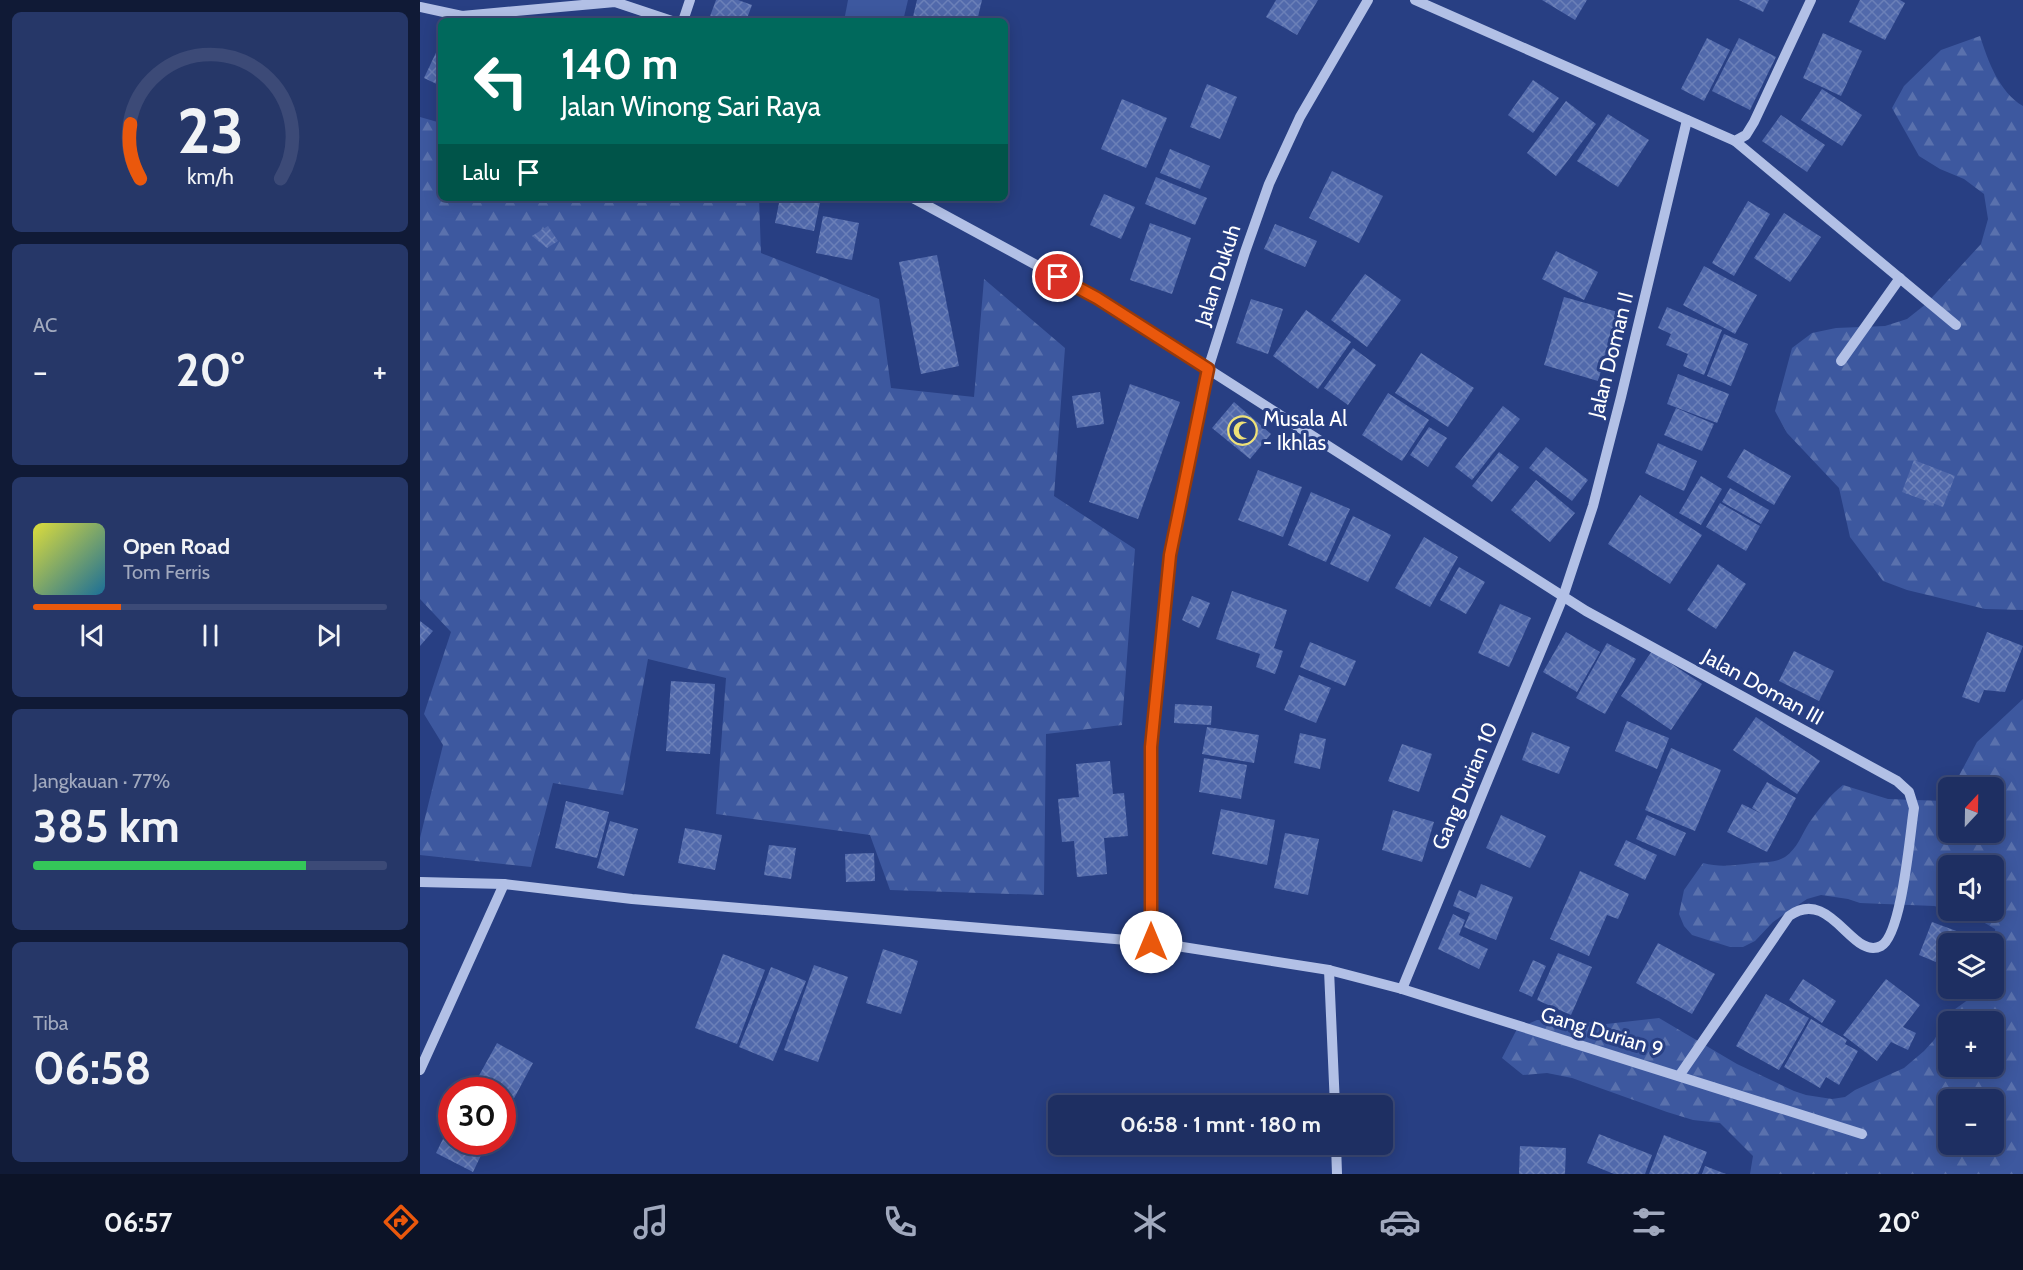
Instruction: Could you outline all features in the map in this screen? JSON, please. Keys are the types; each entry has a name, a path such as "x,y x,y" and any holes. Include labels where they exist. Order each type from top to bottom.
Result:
{"street":[{"path":"684,18 690,0"},
{"name":"Jalan Dukuh","path":"1151,942 1151,747 1170,555 1208,369 1269,184 1300,117 1368,0"},
{"path":"1415,0 1735,141 1956,324"},
{"path":"1735,141 1746,135 1754,122 1811,0"},
{"path":"420,7 462,16 615,2 663,18"},
{"name":"Jalan Doman II","path":"1563,597 1593,506 1688,120"},
{"name":"Jalan Doman III","path":"919,201 1097,298 1596,617 1897,782 1909,792 1914,808 1899,912 1889,939 1874,948 1863,945 1829,916 1813,909 1798,910 1789,916 1679,1076"},
{"path":"1841,361 1900,278"},
{"name":"Gang Durian 10","path":"1402,989 1563,597"},
{"name":"Gang Durian 9","path":"420,882 504,884 632,899 1151,942 1329,970 1402,989 1863,1134"},
{"path":"420,1070 504,884"},
{"path":"1329,970 1335,1095"},
{"path":"1336,1155 1337,1174"}],"green space":[{"path":"848,0 908,0 904,18 845,18"},
{"path":"1980,36 2001,84 2007,93 2023,106 2023,610 1985,609 1907,590 1883,581 1850,537 1839,488 1787,433 1775,411 1792,348 1812,333 1836,328 1885,326 1907,319 1926,304 1981,244 1988,219 1984,194 1964,179 1940,169 1919,156 1892,108 1904,86 1941,50"},
{"path":"420,117 438,122 438,201 759,201 761,253 879,299 891,388 974,397 984,279 1065,348 1054,496 1135,549 1122,725 1046,734 1044,895 890,890 870,835 716,814 726,678 648,659 623,795 553,783 531,867 420,855 420,838 443,745 424,714 451,632 420,599"},
{"path":"2023,699 2023,1174 1750,1174 1753,1156 1720,1123 1693,1120 1572,1078 1547,1073 1523,1075 1502,1058 1517,1029 1537,1020 1565,1019 1606,1024 1659,1018 1737,1064 1806,1095 1832,1099 1845,1097 1855,1090 1904,1068 1924,1051 1938,1033 1938,1077 2004,1077 2004,1011 1952,1011 1969,999 2004,999 2004,933 1995,933 1995,929 1981,921 2004,921 2004,855 1938,855 1938,907 1860,903 1821,895 1807,899 1773,922 1755,941 1743,947 1730,947 1692,935 1684,926 1679,914 1684,890 1703,863 1734,865 1774,861 1785,857 1796,846 1821,807 1843,785 1888,799 1938,801 1938,843 2004,843 2004,777 1958,777 1977,742"}],"building":[{"path":"716,0 738,0 752,5 747,18 709,18"},
{"path":"917,0 982,0 978,18 913,18"},
{"path":"1276,0 1318,0 1297,35 1266,17"},
{"path":"1542,0 1587,0 1575,20"},
{"path":"1739,0 1769,0 1763,12"},
{"path":"1860,0 1900,0 1905,3 1885,40 1849,22"},
{"path":"1823,33 1862,51 1841,96 1803,78"},
{"path":"1707,38 1730,50 1704,101 1681,89"},
{"path":"1739,38 1776,57 1750,110 1712,91"},
{"path":"438,48 438,85 424,78"},
{"path":"1533,80 1559,98 1533,133 1508,115"},
{"path":"1207,84 1237,97 1220,139 1190,127"},
{"path":"1822,89 1862,115 1842,146 1801,120"},
{"path":"1122,99 1167,118 1146,168 1101,149"},
{"path":"1566,101 1596,124 1556,176 1527,153"},
{"path":"1608,114 1649,140 1618,187 1577,161"},
{"path":"1781,115 1825,145 1807,172 1762,141"},
{"path":"1170,149 1210,166 1200,189 1160,173"},
{"path":"1332,171 1383,196 1359,243 1309,218"},
{"path":"1156,177 1207,198 1195,225 1145,204"},
{"path":"1104,194 1135,207 1121,239 1090,225"},
{"path":"779,201 820,201 814,231 775,223"},
{"path":"1748,201 1770,214 1734,276 1712,263"},
{"path":"1784,213 1821,237 1790,282 1754,258"},
{"path":"823,216 859,223 852,260 816,253"},
{"path":"1150,223 1191,238 1172,294 1130,280"},
{"path":"1275,224 1317,241 1305,267 1264,249"},
{"path":"548,226 558,241 547,248 532,236"},
{"path":"1556,251 1598,272 1584,300 1542,279"},
{"path":"937,255 959,366 921,374 899,262"},
{"path":"1704,266 1757,295 1735,334 1683,305"},
{"path":"1365,274 1401,300 1367,347 1331,320"},
{"path":"1564,297 1618,312 1598,381 1544,365"},
{"path":"1251,299 1283,309 1268,354 1236,343"},
{"path":"1667,307 1722,330 1704,375 1683,366 1688,354 1666,345 1671,334 1658,328"},
{"path":"1306,310 1351,342 1318,389 1273,356"},
{"path":"1724,334 1748,344 1731,386 1707,376"},
{"path":"1353,348 1376,365 1348,405 1324,388"},
{"path":"1421,353 1474,388 1448,427 1395,393"},
{"path":"1678,374 1729,394 1717,423 1667,404"},
{"path":"1130,384 1180,402 1138,519 1089,502"},
{"path":"1100,392 1104,424 1077,428 1072,396"},
{"path":"1388,393 1429,420 1402,461 1362,435"},
{"name":"Musala Al - Ikhlas","path":"1234,402 1271,434 1250,459 1212,428"},
{"path":"1503,406 1520,419 1472,480 1455,467"},
{"path":"1676,408 1714,424 1702,451 1664,435"},
{"path":"1429,427 1447,438 1428,467 1410,455"},
{"path":"1658,443 1697,461 1684,491 1645,473"},
{"path":"1546,447 1588,480 1572,501 1529,468"},
{"path":"1744,449 1791,476 1774,505 1727,477"},
{"path":"1499,452 1519,467 1492,502 1472,486"},
{"path":"1914,460 1955,476 1943,507 1902,492"},
{"path":"1258,470 1302,487 1283,537 1238,520"},
{"path":"1701,476 1722,489 1701,525 1679,513"},
{"path":"1536,480 1575,513 1550,542 1511,510"},
{"path":"1730,488 1769,510 1761,524 1722,502"},
{"path":"1311,492 1350,509 1326,562 1288,545"},
{"path":"1640,495 1702,535 1670,584 1608,544"},
{"path":"1720,503 1760,526 1746,551 1706,527"},
{"path":"1353,516 1391,535 1368,582 1330,564"},
{"path":"1424,537 1458,557 1430,607 1395,588"},
{"path":"1718,564 1746,584 1716,629 1687,610"},
{"path":"1459,567 1485,582 1466,614 1440,600"},
{"path":"1232,591 1287,610 1274,648 1283,651 1275,674 1256,667 1260,654 1216,639"},
{"path":"1192,596 1210,603 1199,628 1182,620"},
{"path":"1500,604 1531,618 1509,667 1478,653"},
{"path":"420,621 433,631 420,646"},
{"path":"1566,632 1600,652 1577,692 1543,672"},
{"path":"1987,632 2023,646 2005,692 1984,690 1979,703 1962,697"},
{"path":"1310,642 1356,661 1345,686 1300,667"},
{"path":"1607,643 1636,659 1605,714 1576,698"},
{"path":"1652,651 1702,684 1671,730 1621,696"},
{"path":"1794,651 1834,671 1819,701 1779,681"},
{"path":"1299,675 1331,688 1316,723 1284,710"},
{"path":"671,681 715,684 710,754 666,751"},
{"path":"1175,704 1212,706 1211,725 1174,723"},
{"path":"1756,717 1820,761 1797,794 1733,750"},
{"path":"1627,721 1669,738 1657,769 1615,751"},
{"path":"1207,727 1259,735 1254,763 1202,754"},
{"path":"1532,732 1570,747 1559,774 1522,760"},
{"path":"1300,733 1326,739 1320,769 1294,763"},
{"path":"1402,744 1432,754 1419,792 1388,781"},
{"path":"1671,748 1721,770 1695,831 1645,810"},
{"path":"1204,758 1247,765 1241,799 1199,792"},
{"path":"1110,761 1113,794 1124,793 1128,836 1104,838 1107,874 1077,877 1074,841 1062,842 1058,799 1079,797 1076,764"},
{"path":"1767,782 1796,798 1767,852 1727,832 1742,804 1762,814 1752,808"},
{"path":"566,801 609,812 597,858 555,848"},
{"path":"1221,809 1275,820 1267,865 1212,854"},
{"path":"1393,810 1434,822 1422,862 1382,850"},
{"path":"1501,815 1546,836 1530,868 1486,848"},
{"path":"1647,815 1686,833 1675,856 1636,839"},
{"path":"610,821 638,829 624,876 597,868"},
{"path":"685,828 722,835 715,870 678,863"},
{"path":"1285,833 1319,839 1308,895 1274,888"},
{"path":"1626,840 1657,855 1645,880 1614,865"},
{"path":"769,845 796,848 791,879 764,875"},
{"path":"874,853 875,881 846,882 845,854"},
{"path":"1580,871 1629,894 1618,919 1607,915 1589,956 1550,939"},
{"path":"1481,884 1513,897 1496,940 1464,927 1470,913 1453,906 1459,890 1476,898"},
{"path":"1453,914 1465,920 1459,935 1488,949 1479,969 1438,949"},
{"path":"1932,922 1962,933 1938,933 1938,963 1919,955"},
{"path":"1658,943 1715,974 1692,1014 1636,983"},
{"path":"883,949 918,961 901,1014 866,1003"},
{"path":"1558,953 1592,967 1571,1015 1537,1000"},
{"path":"723,954 765,970 737,1044 695,1028"},
{"path":"1533,960 1546,966 1532,997 1519,991"},
{"path":"814,965 848,977 818,1062 784,1050"},
{"path":"771,967 806,981 773,1061 739,1047"},
{"path":"1803,979 1836,1001 1822,1023 1789,1000"},
{"path":"1886,979 1920,1005 1903,1027 1916,1033 1908,1050 1891,1042 1877,1061 1843,1035"},
{"path":"1766,994 1809,1018 1779,1070 1736,1046"},
{"path":"1811,1019 1847,1040 1845,1044 1858,1051 1839,1085 1826,1077 1820,1088 1784,1067"},
{"path":"497,1043 533,1063 516,1095 516,1077 478,1077"},
{"path":"1599,1134 1652,1155 1645,1174 1614,1174 1587,1163"},
{"path":"1664,1135 1707,1152 1698,1174 1649,1174"},
{"path":"1520,1146 1566,1148 1565,1174 1519,1174"},
{"path":"440,1155 481,1155 473,1172"},
{"path":"1705,1166 1726,1174 1702,1174"}],"place":[{"name":"Musala Al - Ikhlas","path":"1242,431"}],"route":[{"path":"1058,277 1097,298 1208,369 1170,555 1151,747 1151,942"}]}
